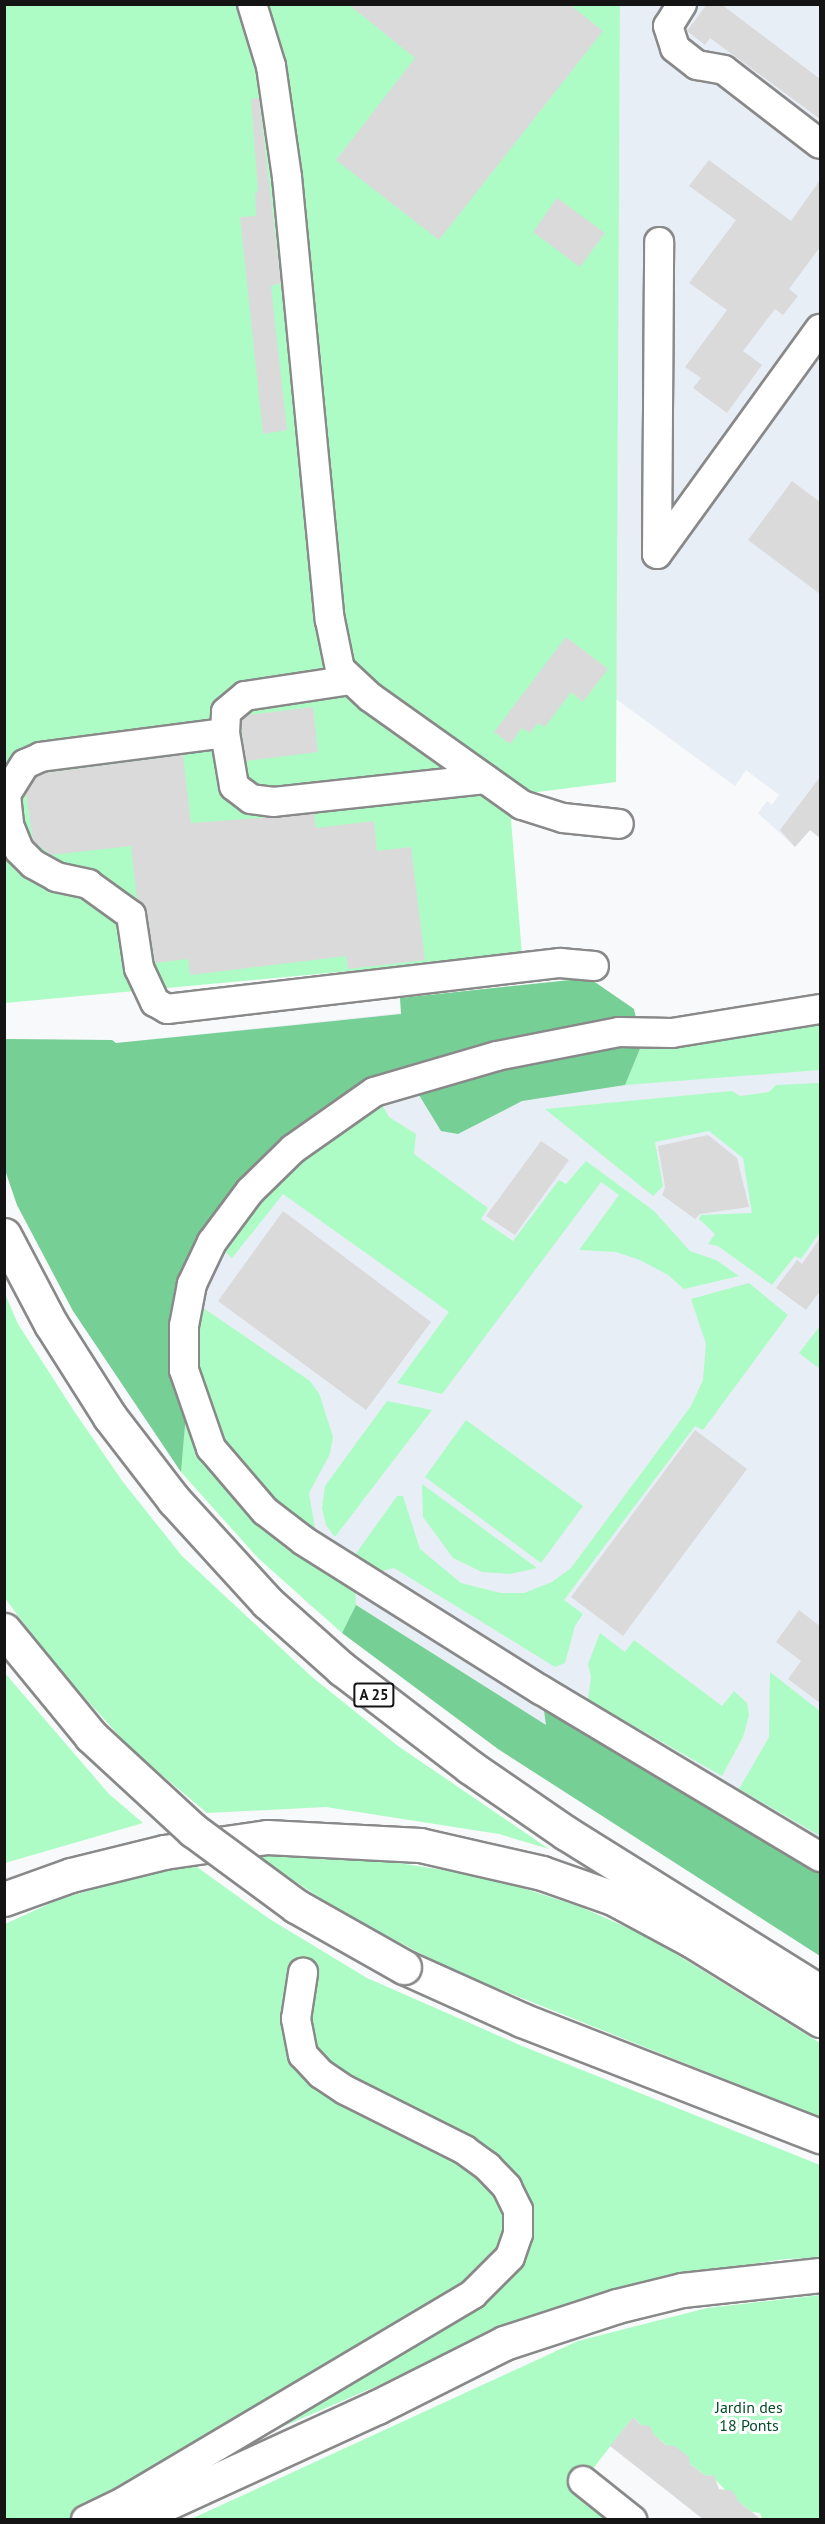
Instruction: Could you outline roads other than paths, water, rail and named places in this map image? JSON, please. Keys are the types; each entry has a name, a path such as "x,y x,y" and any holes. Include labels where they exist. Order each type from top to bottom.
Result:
{"highway":[{"name":"A 25","path":"4,1235 51,1324 110,1417 174,1500 267,1602 342,1669 489,1780 820,1992"},
{"path":"4,1630 91,1736 193,1830 269,1889 404,1967 522,2020 820,2136"},
{"path":"4,1899 71,1875 164,1852 267,1838 381,1840 457,1851 542,1873 613,1898 691,1940 820,2020"},
{"path":"4,1880 40,1866 71,1875"},
{"path":"130,2520 377,2407 504,2343 617,2306 682,2290 820,2275"}],"street":[{"path":"252,4 271,66 287,177 330,620 340,669 351,680 522,806 563,818 619,824"},
{"path":"682,4 668,26 675,48 698,65 724,70 820,144"},
{"path":"659,242 657,554 820,328"},
{"path":"351,680 245,696 226,712 225,733 234,786 251,799 274,802 485,779"},
{"path":"225,733 41,757 25,764 6,795 9,825 19,850 33,864 56,877 88,884 130,915 138,968 155,1002 167,1009 560,963 594,966"},
{"path":"820,1009 672,1034 646,1030 619,1032 496,1056 374,1092 292,1149 250,1191 212,1242 192,1284 184,1326 184,1370 211,1448 265,1511 304,1541 511,1671 820,1857"},
{"path":"86,2520 123,2502 473,2294 510,2257 518,2234 518,2210 507,2187 488,2167 465,2150 345,2090 321,2074 303,2055 296,2019 303,1973"},
{"path":"583,2481 632,2520"}],"park label":[{"name":"Jardin des 18 Ponts","path":"749,2416"}]}
